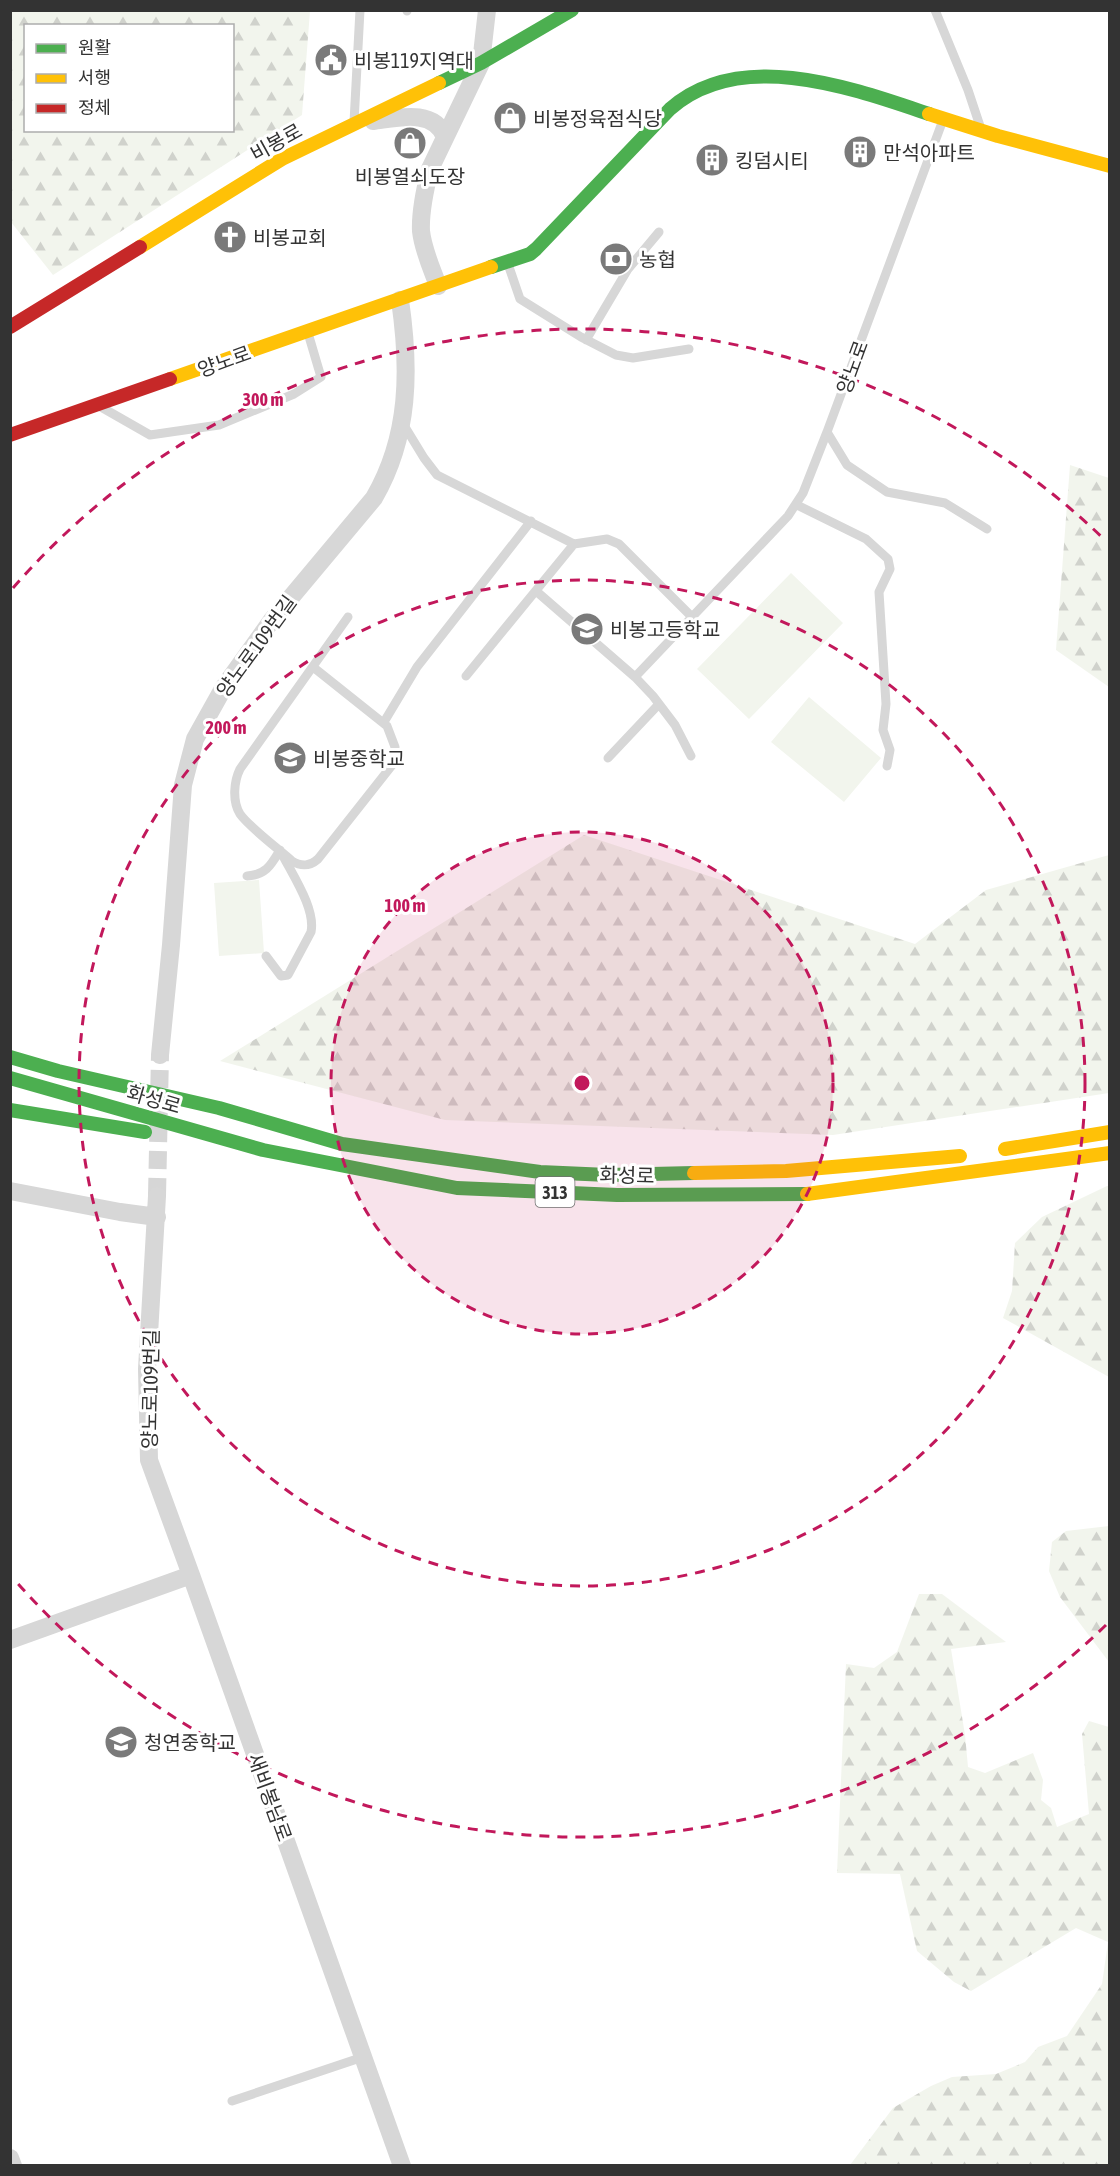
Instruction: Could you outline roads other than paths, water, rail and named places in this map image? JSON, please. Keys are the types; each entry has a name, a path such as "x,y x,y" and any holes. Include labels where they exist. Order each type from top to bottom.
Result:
{"main road":[{"name":"비봉로","path":"10,327 282,159 480,63 572,10"},
{"name":"양노로","path":"10,435 99,406 307,330 530,254 672,106 687,94 717,81 744,75 777,75 822,82 981,131 1110,166"},
{"name":"화성로","path":"10,1057 58,1071 219,1107 342,1144 540,1172 608,1175 786,1171 980,1154 1110,1132"},
{"name":"화성로","path":"10,1078 262,1150 457,1188 617,1195 814,1194 1110,1153"},
{"name":"313","path":"10,1110 28,1115 262,1150"}],"street":[{"path":"438,286 423,244 422,213 430,169 480,63 487,10"},
{"path":"354,123 418,117 435,123 443,131 445,137"},
{"name":"양노로109번길","path":"159,1055 171,945 183,785 195,739 224,687 272,620 374,498 391,465 402,422 407,360 400,300"},
{"path":"10,1191 157,1217"},
{"name":"양노로109번길","path":"157,1196 147,1369 148,1460 191,1575"},
{"path":"10,1640 191,1575"},
{"name":"새비봉남로","path":"191,1575 402,2166"},
{"path":"10,2158 13,2166"}],"lane":[{"path":"354,123 360,10"},
{"path":"935,10 968,90 981,131"},
{"name":"양노로","path":"635,677 796,505 828,432 944,118"},
{"path":"586,340 628,268 658,232"},
{"path":"507,263 520,299 586,340 616,355 628,358 689,348"},
{"path":"99,406 150,435 219,425 294,394 321,377 307,330"},
{"path":"402,422 437,475 574,544 607,539 619,544 692,617"},
{"path":"828,432 847,465 887,492 945,503 987,529"},
{"path":"796,505 866,539 888,559 890,569 879,592 886,704 883,730 890,750 887,766"},
{"path":"384,722 417,667 531,521"},
{"path":"466,676 574,544"},
{"path":"536,591 635,677 675,725 691,756"},
{"path":"313,667 384,722 392,735 395,747 393,764 318,859 308,865 297,864 241,816 235,795 235,784 240,769 348,617"},
{"path":"608,758 659,704"},
{"path":"247,876 258,875 265,871 280,850"},
{"path":"266,956 278,972 285,976 308,939 312,926 310,910 280,850"},
{"path":"232,2101 363,2057"}],"tunnel":[{"path":"157,1196 160,1055"}],"place":[{"name":"비봉119지역대","path":"331,60"},
{"name":"비봉정육점식당","path":"510,118"},
{"name":"비봉열쇠도장","path":"410,143"},
{"name":"만석아파트","path":"860,152"},
{"name":"킹덤시티","path":"712,160"},
{"name":"비봉교회","path":"230,237"},
{"name":"농협","path":"616,259"},
{"name":"비봉고등학교","path":"587,629"},
{"name":"비봉중학교","path":"290,758"},
{"name":"청연중학교","path":"121,1742"}]}
